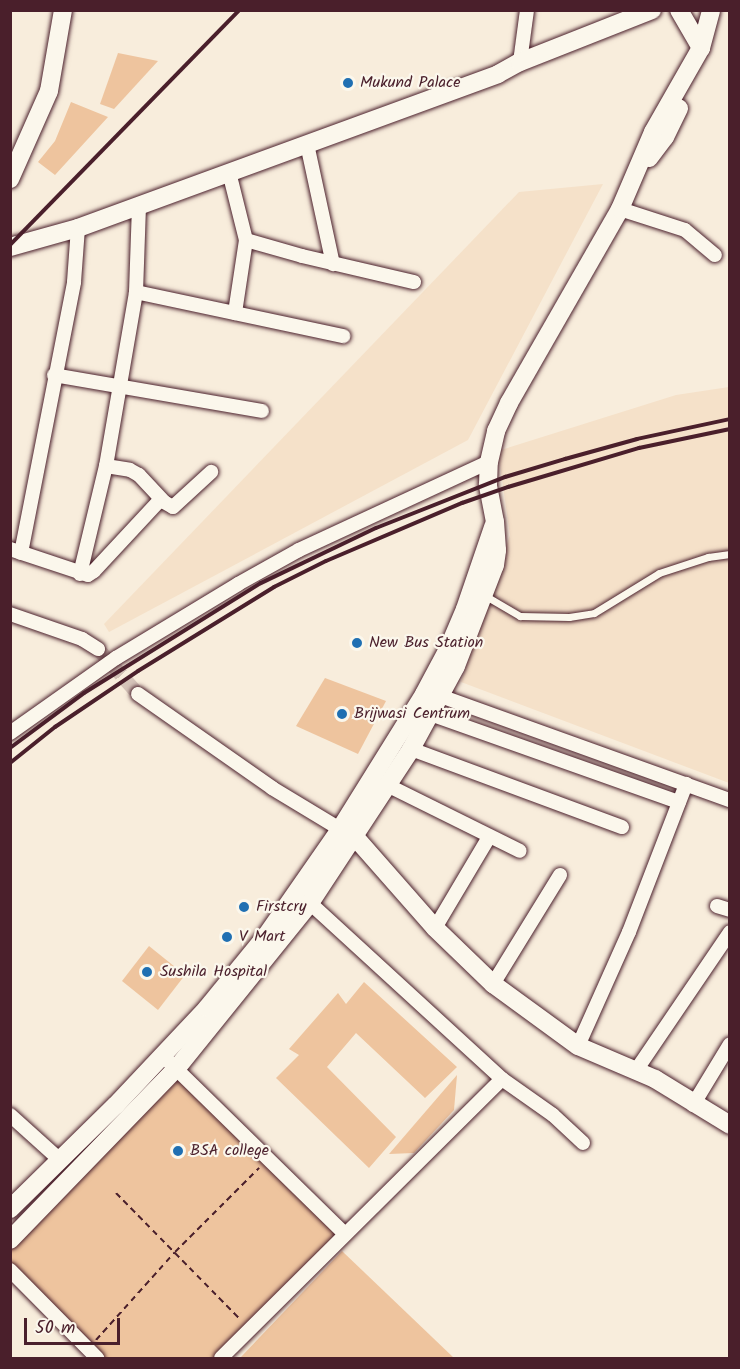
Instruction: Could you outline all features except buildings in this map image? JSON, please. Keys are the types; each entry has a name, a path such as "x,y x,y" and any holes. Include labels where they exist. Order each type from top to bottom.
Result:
{"main road":[{"path":"10,179 49,92 63,10"},
{"path":"10,247 78,228 498,74 520,62 652,10"},
{"path":"679,10 701,48"},
{"path":"10,1240 176,1069 310,903 347,834 433,694 456,666 495,565 497,550 495,522 488,485 489,462 496,431 509,403 620,209 653,132 701,48 711,10"},
{"path":"636,173 665,138 723,10"},
{"path":"10,1209 207,1008 387,785 411,749 430,714 433,694 448,649 465,609 495,522"},
{"path":"347,834 435,928 493,984 578,1046 670,1088 693,1105 729,1125"}],"street":[{"path":"520,62 528,10"},
{"path":"307,144 333,264"},
{"path":"228,172 246,240 235,314"},
{"path":"80,574 105,466 136,292 139,204"},
{"path":"620,209 685,230 715,255"},
{"path":"78,228 74,282 16,551 88,575 161,499"},
{"path":"246,240 333,264 414,282"},
{"path":"136,292 343,336"},
{"path":"54,375 262,411"},
{"path":"10,733 116,658 228,590 310,545 489,462"},
{"path":"105,466 130,470 139,475 161,499 173,507 211,472"},
{"path":"10,614 82,639 98,649"},
{"path":"138,694 272,788 347,834"},
{"path":"433,694 729,800"},
{"path":"430,714 679,802"},
{"path":"411,749 622,827"},
{"path":"578,1046 629,932 686,784"},
{"path":"387,785 520,851"},
{"path":"435,928 489,837"},
{"path":"493,984 560,875"},
{"path":"310,903 502,1080 553,1115 583,1143"},
{"path":"635,1072 729,932"},
{"path":"693,1105 729,1044"},
{"path":"162,1055 345,1234"},
{"path":"221,1359 502,1080"},
{"path":"10,1115 60,1160"},
{"path":"10,1270 92,1354"}],"lane":[{"path":"484,595 520,616 569,617 594,613 659,573 708,557 729,554"}],"path":[{"path":"92,1354 175,1251 268,1159"},
{"path":"116,1193 250,1329"}],"shaded area":[{"path":"603,184 468,440 109,632 104,624 519,192"},
{"path":"729,387 729,783 461,682 510,535 498,451 676,395"}],"tunnel":[{"path":"98,649 138,694"}],"railway":[{"path":"10,245 239,10"},
{"path":"10,748 84,693 261,583 376,528 505,477 637,439 730,419"},
{"path":"10,763 55,727 138,671 274,587 326,561 462,503 508,487 639,448 730,429"}],"place":[{"name":"Mukund Palace","path":"348,83"},
{"name":"New Bus Station","path":"357,643"},
{"name":"Brijwasi Centrum","path":"342,714"},
{"name":"Firstcry","path":"244,907"},
{"name":"V Mart","path":"227,937"},
{"name":"Sushila Hospital","path":"147,972"},
{"name":"BSA college","path":"178,1151"}]}
